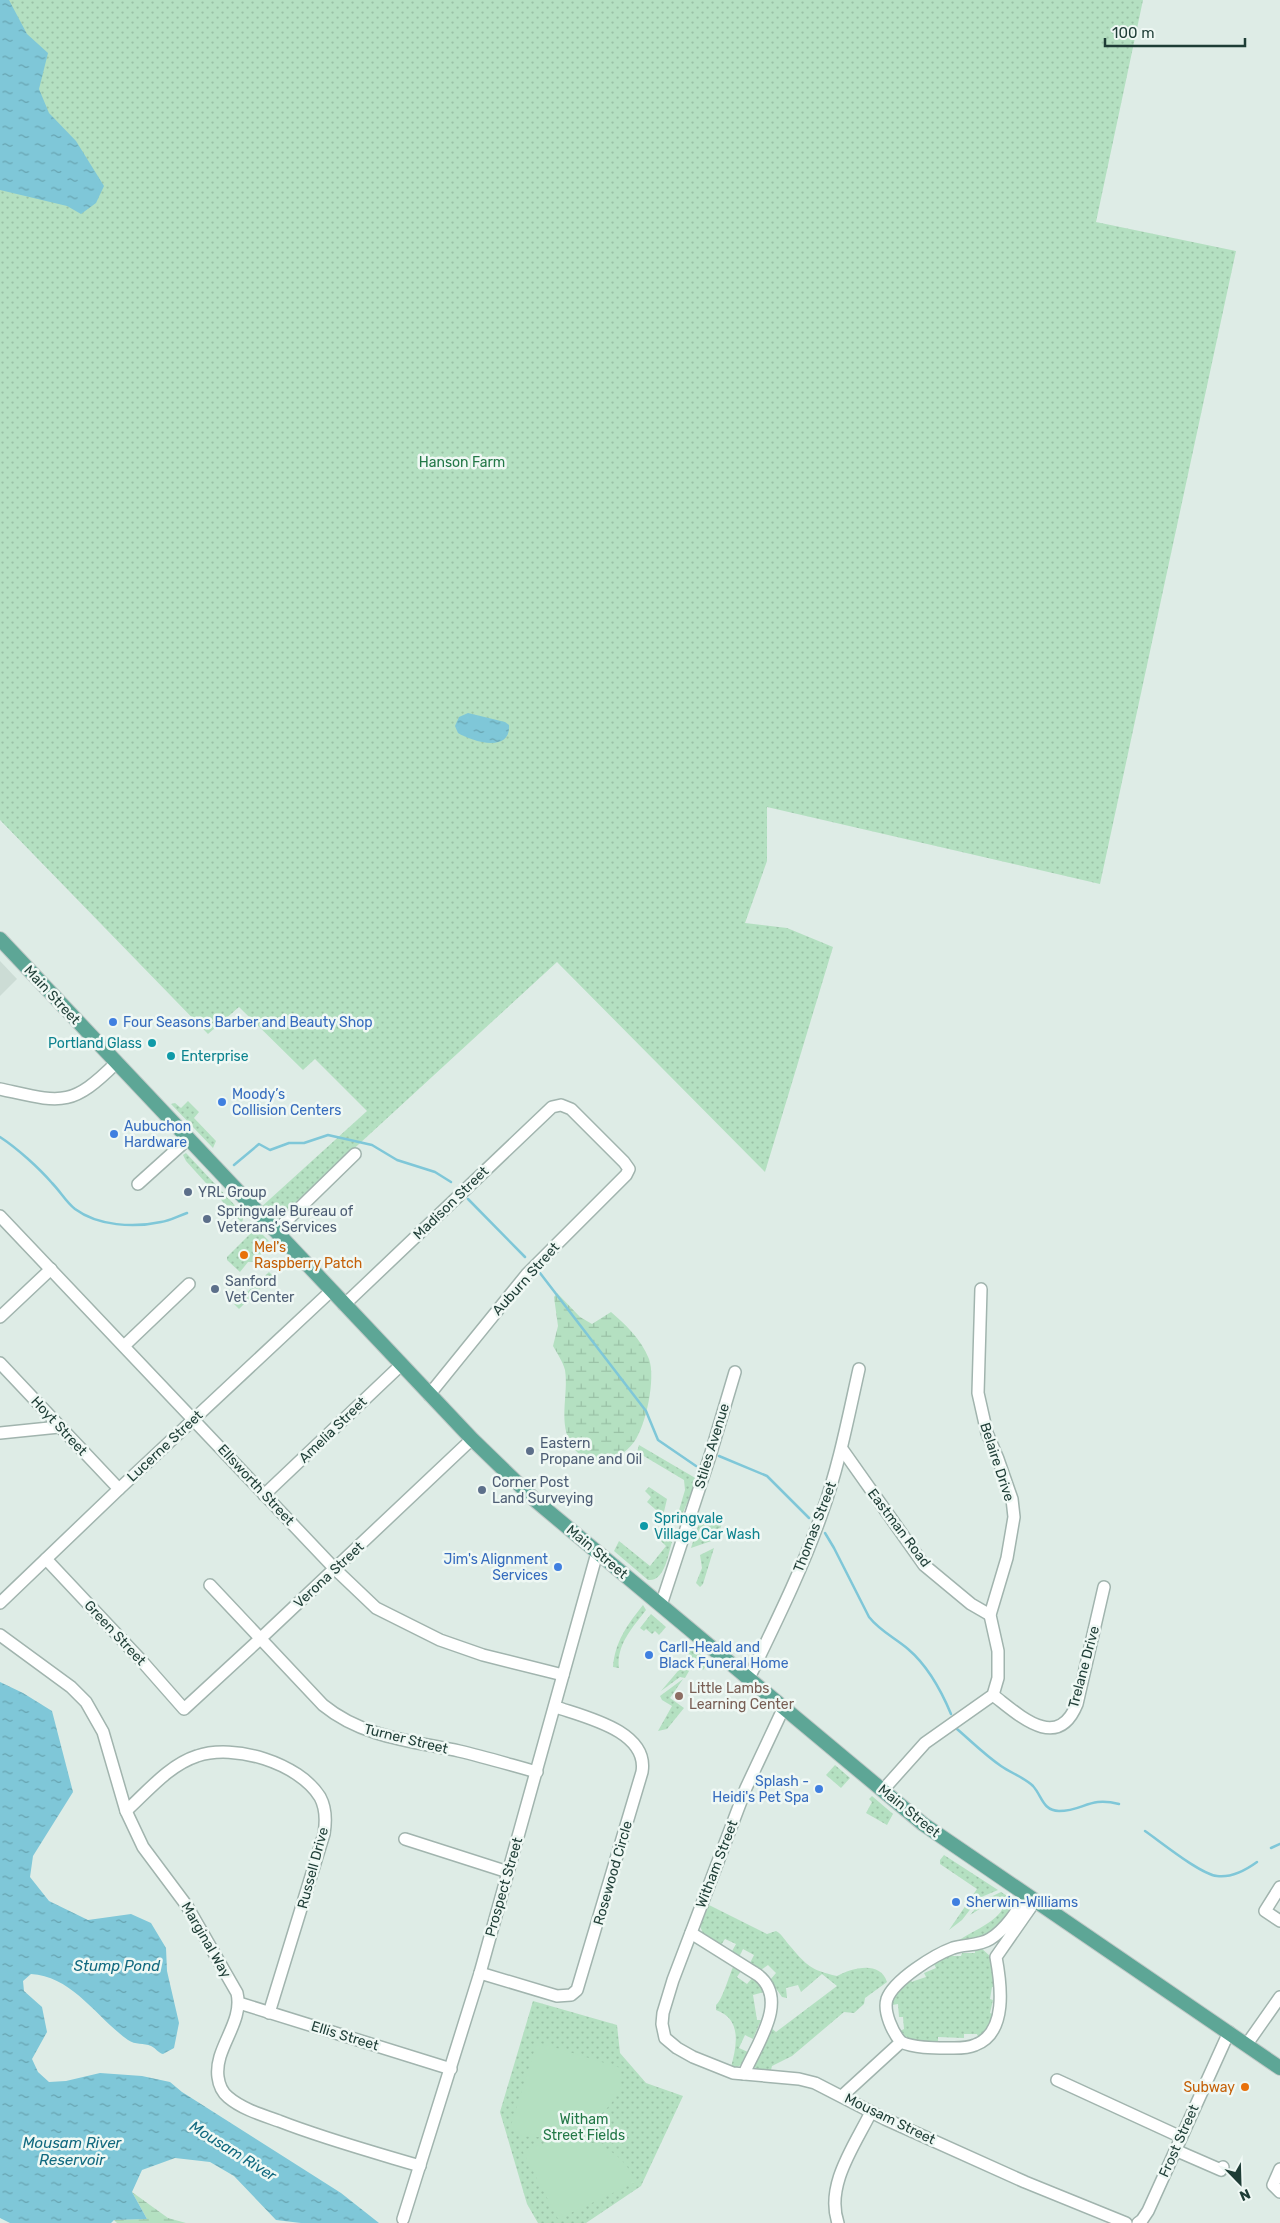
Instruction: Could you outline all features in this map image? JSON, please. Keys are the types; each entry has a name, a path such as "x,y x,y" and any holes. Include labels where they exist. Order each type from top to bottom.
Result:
{"main road":[{"name":"Main Street","path":"0,939 344,1305 523,1490 947,1842 1280,2068"}],"street":[{"path":"0,1088 41,1098 62,1099 88,1089 116,1063"},
{"name":"Madison Street","path":"344,1305 549,1110 561,1105 571,1109 629,1169"},
{"path":"138,1184 188,1138"},
{"path":"276,1231 355,1154"},
{"name":"Auburn Street","path":"430,1395 527,1274 624,1178 629,1169"},
{"name":"Ellsworth Street","path":"0,1216 364,1598 382,1612 440,1640 483,1655 563,1675"},
{"path":"0,1317 51,1269"},
{"path":"124,1346 189,1284"},
{"name":"Belaire Drive","path":"981,1289 978,1393 986,1433 998,1459 1012,1499 1014,1517 1007,1558 990,1615 998,1652 998,1678 993,1695"},
{"name":"Lucerne Street","path":"0,1603 118,1489 331,1291"},
{"name":"Hoyt Street","path":"0,1363 118,1489"},
{"name":"Amelia Street","path":"264,1495 401,1365"},
{"name":"Thomas Street","path":"749,1678 813,1537 842,1449 859,1369"},
{"name":"Stiles Avenue","path":"661,1605 710,1456 735,1372"},
{"path":"0,1434 59,1428"},
{"name":"Verona Street","path":"184,1709 260,1640 472,1439"},
{"name":"Eastman Road","path":"842,1449 924,1564 971,1604 990,1615"},
{"name":"Prospect Street","path":"403,2219 480,1973 556,1707 597,1553"},
{"name":"Green Street","path":"46,1559 184,1709"},
{"name":"Turner Street","path":"210,1585 323,1705 337,1716 371,1733 461,1752 537,1772"},
{"name":"Trelane Drive","path":"993,1695 1042,1728 1055,1727 1067,1720 1077,1704 1104,1587"},
{"name":"Marginal Way","path":"0,1635 71,1687 86,1702 103,1732 126,1811 143,1847 196,1921 237,1993 238,2003"},
{"path":"883,1790 925,1743 993,1695"},
{"name":"Rosewood Circle","path":"480,1973 557,1996 571,1995 577,1990 640,1779 643,1760 639,1750 629,1739 599,1721 556,1707"},
{"name":"Witham Street","path":"662,2024 663,2013 673,1980 746,1788 784,1707"},
{"name":"Russell Drive","path":"126,1811 166,1774 183,1762 217,1751 247,1755 292,1771 312,1787 320,1798 325,1814 324,1834 269,2012"},
{"path":"405,1838 508,1872"},
{"path":"1280,1887 1265,1911 1280,1921"},
{"path":"979,1944 996,1958 1000,1979 1000,2007 992,2029 975,2046 962,2048 936,2048 901,2042 894,2032 886,2009 890,1994 905,1979 936,1955 954,1948 979,1944 990,1939 1031,1898"},
{"path":"996,1958 1031,1898"},
{"path":"691,1933 758,1975 766,1982 771,1992 773,2001 771,2013 744,2074"},
{"path":"1247,2044 1280,1997"},
{"path":"238,2003 236,2016 218,2067 219,2084 228,2097 254,2112 310,2133 420,2166"},
{"name":"Ellis Street","path":"238,2003 451,2069"},
{"name":"Mousam Street","path":"662,2024 665,2038 677,2048 718,2068 734,2073 799,2078 815,2083 871,2112 1024,2182 1126,2223"},
{"name":"Frost Street","path":"1139,2223 1148,2211 1229,2032"},
{"path":"842,2096 901,2042"},
{"path":"1058,2080 1181,2137"},
{"path":"838,2223 835,2213 836,2187 871,2112"},
{"path":"1175,2150 1221,2170 1223,2167"},
{"path":"1276,2188 1280,2169"}],"shaded area":[{"path":"0,961 17,979 0,996"}],"green space":[{"name":"Hanson Farm","path":"0,0 1143,0 1096,222 1236,251 1100,884 767,807 767,861 745,923 787,928 833,947 765,1172 557,962 272,1224 259,1209 367,1111 315,1059 303,1070 239,1007 208,1034 0,820"},
{"path":"188,1101 199,1112 194,1118 216,1141 213,1148 171,1104 175,1103 181,1108"},
{"path":"186,1153 244,1215 242,1223 186,1161 183,1155"},
{"path":"256,1228 270,1242 255,1262 248,1262 240,1272 227,1260 227,1257 251,1233 249,1231"},
{"path":"269,1272 273,1276 239,1309 234,1304"},
{"path":"557,1293 580,1317 592,1324 611,1312 628,1327 649,1359 651,1378 649,1402 642,1425 634,1442 628,1449 612,1458 595,1460 586,1458 579,1454 568,1438 564,1419 565,1370 553,1346 558,1326 554,1297"},
{"path":"639,1445 697,1479 680,1520 677,1517 685,1490 684,1480 637,1452"},
{"path":"649,1487 667,1499 663,1516 647,1502 651,1497 645,1491"},
{"path":"702,1514 721,1519 722,1523 717,1539 691,1548"},
{"path":"665,1536 669,1537 672,1542 665,1566 658,1577 654,1579 648,1580 614,1551 619,1541 650,1566 666,1546 661,1541"},
{"path":"714,1548 703,1584 700,1587 696,1583 702,1568 700,1555"},
{"path":"643,1605 646,1610 623,1644 620,1652 619,1668 613,1667 619,1642"},
{"path":"651,1614 666,1627 659,1635 655,1631 652,1634 646,1629 644,1631 640,1628"},
{"path":"689,1646 710,1661 703,1670 687,1653"},
{"path":"689,1658 693,1664 685,1678 680,1677 661,1691"},
{"path":"683,1679 670,1698 684,1708 667,1729 658,1731 672,1706 662,1700 660,1696"},
{"path":"835,1765 850,1778 841,1788 826,1775"},
{"path":"872,1796 893,1814 887,1825 866,1813 872,1802 869,1799"},
{"path":"944,1855 998,1890 979,1898 962,1920 949,1930 977,1889 940,1864 940,1860"},
{"path":"1001,1892 1015,1901 1014,1909 988,1936 954,1944 998,1915 1004,1903 997,1898 970,1915 982,1901"},
{"path":"709,1905 767,1934 776,1931 801,1958 821,1972 837,1976 850,1970 872,1968 883,1975 887,1982 865,1998 864,2004 854,2013 844,2012 792,2056 772,2066 771,2070 756,2070 754,2064 771,2028 776,2032 837,1986 822,1974 801,1992 798,1985 786,1988 787,1998 782,1997 770,1980 776,1973 768,1965 761,1970 750,1963 754,1955 743,1949 739,1957 731,1953 736,1944 725,1939 721,1945 704,1936 700,1926"},
{"path":"980,1947 991,1957 995,1987 992,1987 990,1999 993,2000 990,2013 995,2015 979,2040 977,2034 964,2034 964,2038 938,2037 938,2044 903,2039 900,2031 904,2029 903,2017 899,2017 898,2004 892,2005 894,1993 909,1978 912,1982 926,1977 924,1973 936,1968 933,1962 949,1956 961,1956 962,1953 975,1953 975,1949"},
{"path":"734,1965 741,1971 737,1977 747,1984 753,1977 760,1982 764,1992 753,1995 757,2020 761,2020 753,2039 745,2035 739,2048 748,2052 743,2064 735,2068 731,2067 736,2042 734,2026 724,2014 716,2010 716,2005 719,2002"},
{"name":"Witham Street Fields","path":"533,2001 617,2025 620,2053 646,2083 683,2096 641,2186 586,2223 538,2223 527,2204 500,2112"},
{"path":"537,2042 621,2068 618,2093 610,2105 589,2124 554,2136 528,2137 516,2135 511,2125"},
{"path":"572,2139 593,2143 610,2151 625,2164 636,2182 558,2219 522,2150 555,2141"},
{"path":"132,2192 168,2218 186,2223 117,2223 114,2220 147,2219"}],"water":[{"path":"0,0 9,0 27,34 48,53 39,89 49,113 76,141 104,186 96,203 81,214 67,206 0,190"},
{"path":"468,713 505,722 509,725 508,734 504,740 489,743 480,742 458,733 455,726 459,717"},
{"path":"0,1682 23,1693 52,1711 73,1792 33,1856 30,1877 49,1901 88,1920 131,1914 151,1923 166,1948 167,1971 179,2023 174,2048 163,2054 151,2046 128,2040 72,1990 59,1982 31,1974 23,1981 24,1991 42,2007 47,2032 32,2059 38,2072 49,2082 66,2081 100,2073 142,2076 170,2082 182,2092 341,2193 379,2223 301,2223 276,2220 234,2176 210,2162 175,2158 142,2170 132,2192 147,2219 114,2220 111,2223 10,2223 0,2218"}],"waterway":[{"path":"234,1165 259,1144 270,1150 289,1143 304,1143 328,1135 372,1145 397,1160 435,1172 451,1182"},
{"path":"0,1137 34,1165 66,1200 84,1215 105,1222 139,1225 171,1220 187,1213"},
{"path":"468,1199 525,1257"},
{"path":"540,1273 646,1411 658,1440 696,1466"},
{"path":"719,1456 767,1476 809,1518"},
{"path":"825,1533 869,1617 922,1663 938,1687 951,1714"},
{"path":"957,1729 995,1762 1030,1783 1049,1808 1059,1811 1100,1802 1119,1804"},
{"path":"1145,1831 1191,1864 1217,1876 1233,1875 1257,1862"},
{"path":"1271,1848 1280,1844"}],"place":[{"name":"Four Seasons Barber and Beauty Shop","path":"113,1022"},
{"name":"Portland Glass","path":"152,1043"},
{"name":"Enterprise","path":"171,1056"},
{"name":"Moody’s Collision Centers","path":"222,1102"},
{"name":"Aubuchon Hardware","path":"114,1134"},
{"name":"YRL Group","path":"188,1192"},
{"name":"Springvale Bureau of Veterans' Services","path":"207,1219"},
{"name":"Mel's Raspberry Patch","path":"244,1255"},
{"name":"Sanford Vet Center","path":"215,1289"},
{"name":"Eastern Propane and Oil","path":"530,1451"},
{"name":"Corner Post Land Surveying","path":"482,1490"},
{"name":"Springvale Village Car Wash","path":"644,1526"},
{"name":"Jim's Alignment Services","path":"558,1567"},
{"name":"Carll-Heald and Black Funeral Home","path":"649,1655"},
{"name":"Little Lambs Learning Center","path":"679,1696"},
{"name":"Splash - Heidi's Pet Spa","path":"819,1789"},
{"name":"Sherwin-Williams","path":"956,1902"},
{"name":"Subway","path":"1245,2087"}],"water label":[{"name":"Stump Pond","path":"117,1966"},
{"name":"Mousam River","path":"233,2151"},
{"name":"Mousam River Reservoir","path":"72,2152"}]}
